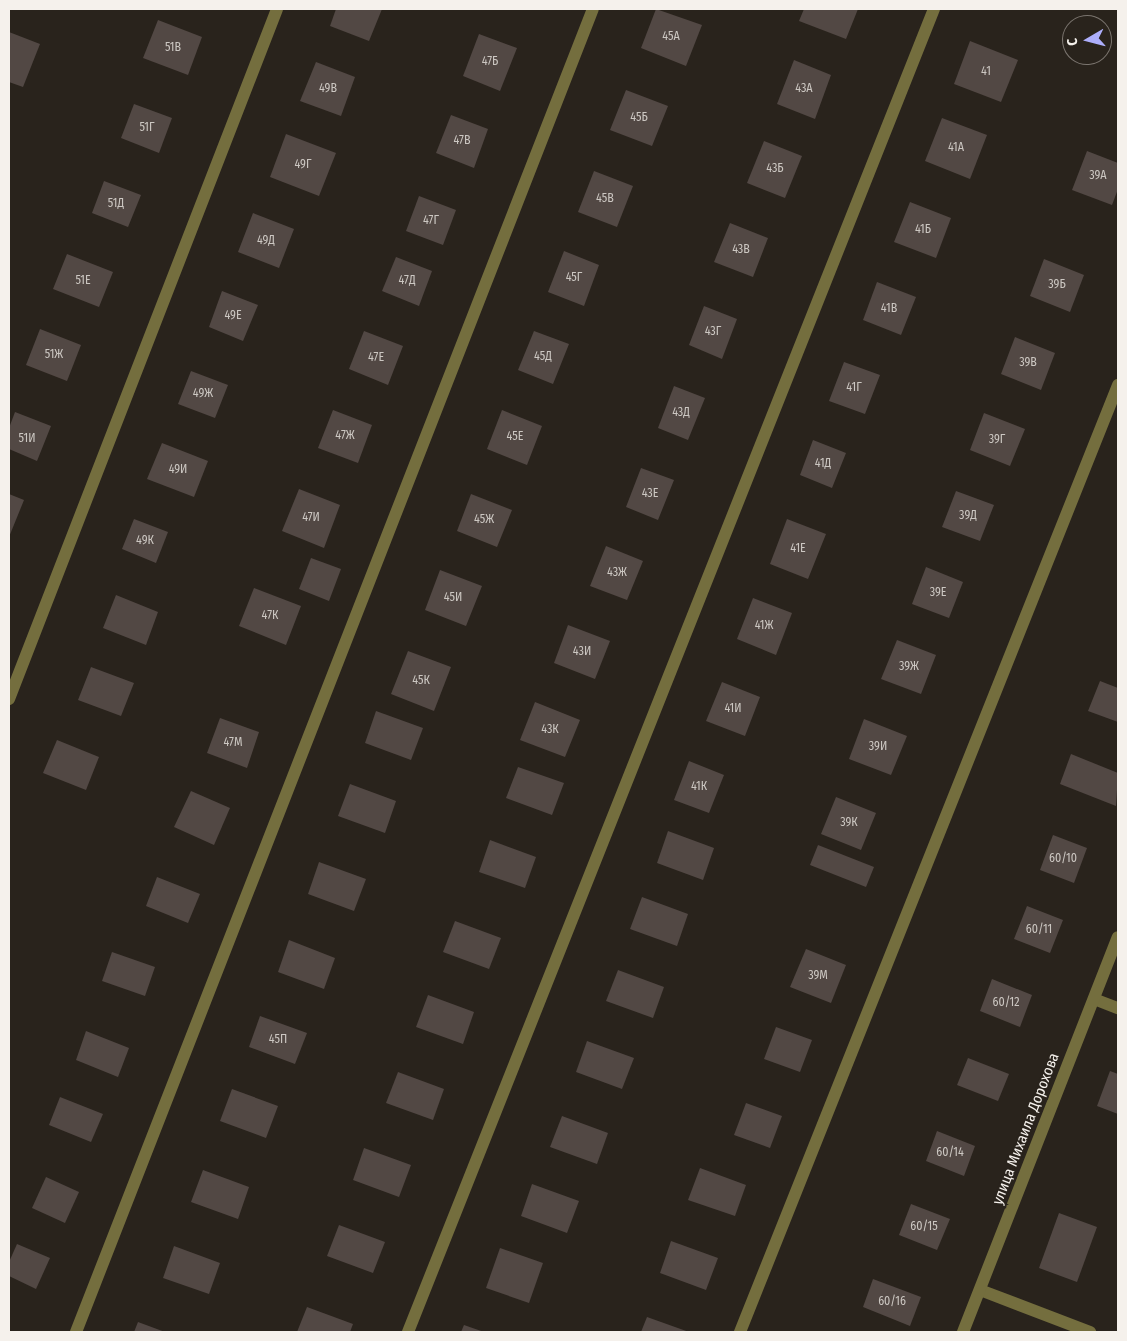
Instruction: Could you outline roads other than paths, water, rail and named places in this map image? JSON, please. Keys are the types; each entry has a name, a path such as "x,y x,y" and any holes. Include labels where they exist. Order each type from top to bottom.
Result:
{"street":[{"path":"9,699 277,9"},
{"path":"76,1332 593,9"},
{"path":"408,1332 934,9"},
{"path":"740,1332 1118,385"},
{"name":"улица Михаила Дорохова","path":"963,1332 1118,937"},
{"path":"1094,999 1118,1008"},
{"path":"980,1290 1090,1332"}]}
